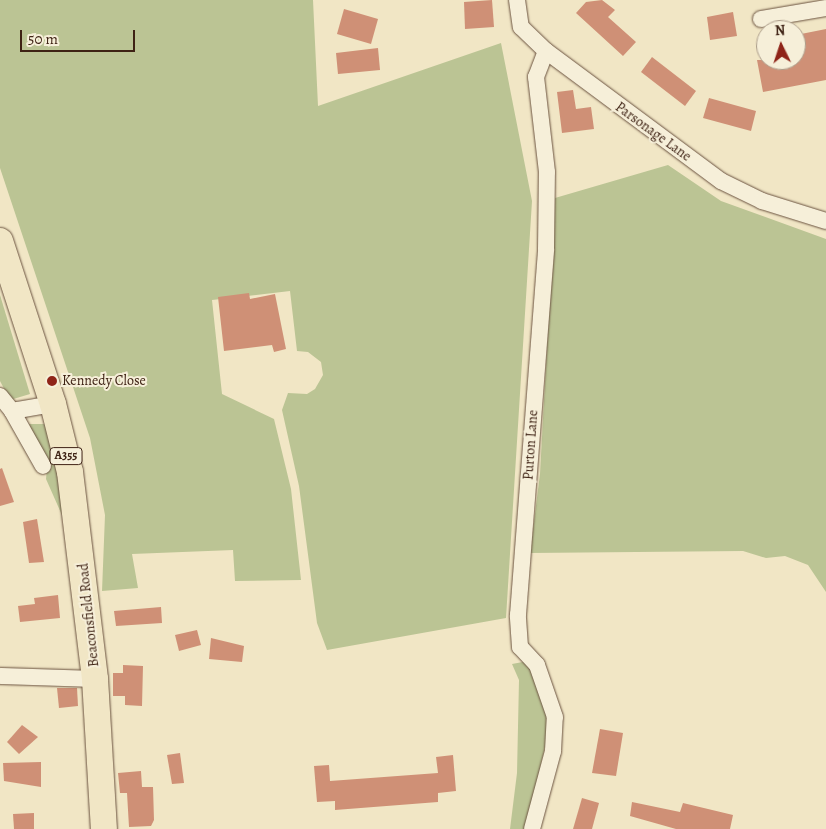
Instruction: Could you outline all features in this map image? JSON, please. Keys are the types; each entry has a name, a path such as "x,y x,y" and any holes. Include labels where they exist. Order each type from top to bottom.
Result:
{"main road":[{"name":"Beaconsfield Road","path":"0,242 53,404 79,532 96,679 104,829"}],"street":[{"name":"Parsonage Lane","path":"517,0 521,27 546,51 721,181 762,201 826,221"},
{"path":"761,19 826,8"},
{"name":"Purton Lane","path":"532,829 554,750 554,718 537,665 520,647 518,615 546,249 547,172 536,77 546,51"},
{"path":"0,396 12,411 43,466"},
{"path":"12,411 53,404"},
{"path":"8,678 96,679"}],"green space":[{"path":"0,0 313,0 318,106 501,43 532,201 506,618 327,650 317,623 299,486 282,410 288,393 307,394 315,389 323,375 321,362 308,352 297,351 290,291 212,300 222,394 274,419 291,489 301,580 235,581 233,550 132,554 138,588 102,591 105,515 90,438 0,168"},
{"path":"668,165 721,201 826,239 826,592 808,565 785,556 766,558 743,551 530,553 540,474 555,198"},
{"path":"0,295 30,394 10,400 0,381"},
{"path":"29,424 49,424 69,531 46,479 47,468"},
{"path":"528,661 551,721 526,829 510,829 517,773 519,680 512,664"}],"building":[{"path":"492,0 494,27 465,29 464,2"},
{"path":"602,0 615,10 608,17 636,42 623,56 576,13 586,2"},
{"path":"344,9 378,19 371,44 337,34"},
{"path":"733,12 737,36 710,40 707,17"},
{"path":"826,29 826,80 763,92 759,70 806,70 806,33"},
{"path":"378,48 380,70 338,74 336,53"},
{"path":"652,57 696,91 685,106 641,72"},
{"path":"573,90 576,109 591,107 594,129 562,133 557,92"},
{"path":"709,98 756,111 751,131 703,118"},
{"path":"249,293 250,299 275,294 286,349 274,352 272,345 224,351 218,297"},
{"path":"2,468 14,502 0,506 0,469"},
{"path":"37,519 44,562 29,563 23,522"},
{"path":"58,595 60,618 20,622 18,606 35,604 34,598"},
{"path":"161,607 162,623 116,626 114,611"},
{"path":"197,630 201,645 179,651 175,635"},
{"path":"211,638 244,646 242,662 209,659"},
{"path":"123,665 143,666 142,706 125,705 125,696 113,696 113,673 123,673"},
{"path":"57,688 77,688 78,706 59,708"},
{"path":"22,725 38,737 19,754 7,742"},
{"path":"600,729 623,733 616,776 592,773"},
{"path":"180,753 184,783 172,784 167,755"},
{"path":"453,755 456,791 438,793 438,802 335,810 335,801 317,802 314,766 329,765 330,781 438,773 436,757"},
{"path":"41,762 41,787 4,781 3,763"},
{"path":"141,771 142,787 153,787 154,820 151,826 129,827 127,793 120,793 118,773"},
{"path":"582,798 599,803 592,829 573,829"},
{"path":"632,802 680,812 683,803 733,815 730,829 676,829 630,816"},
{"path":"34,813 34,829 14,829 13,814"}],"place":[{"name":"Kennedy Close","path":"52,381"}]}
